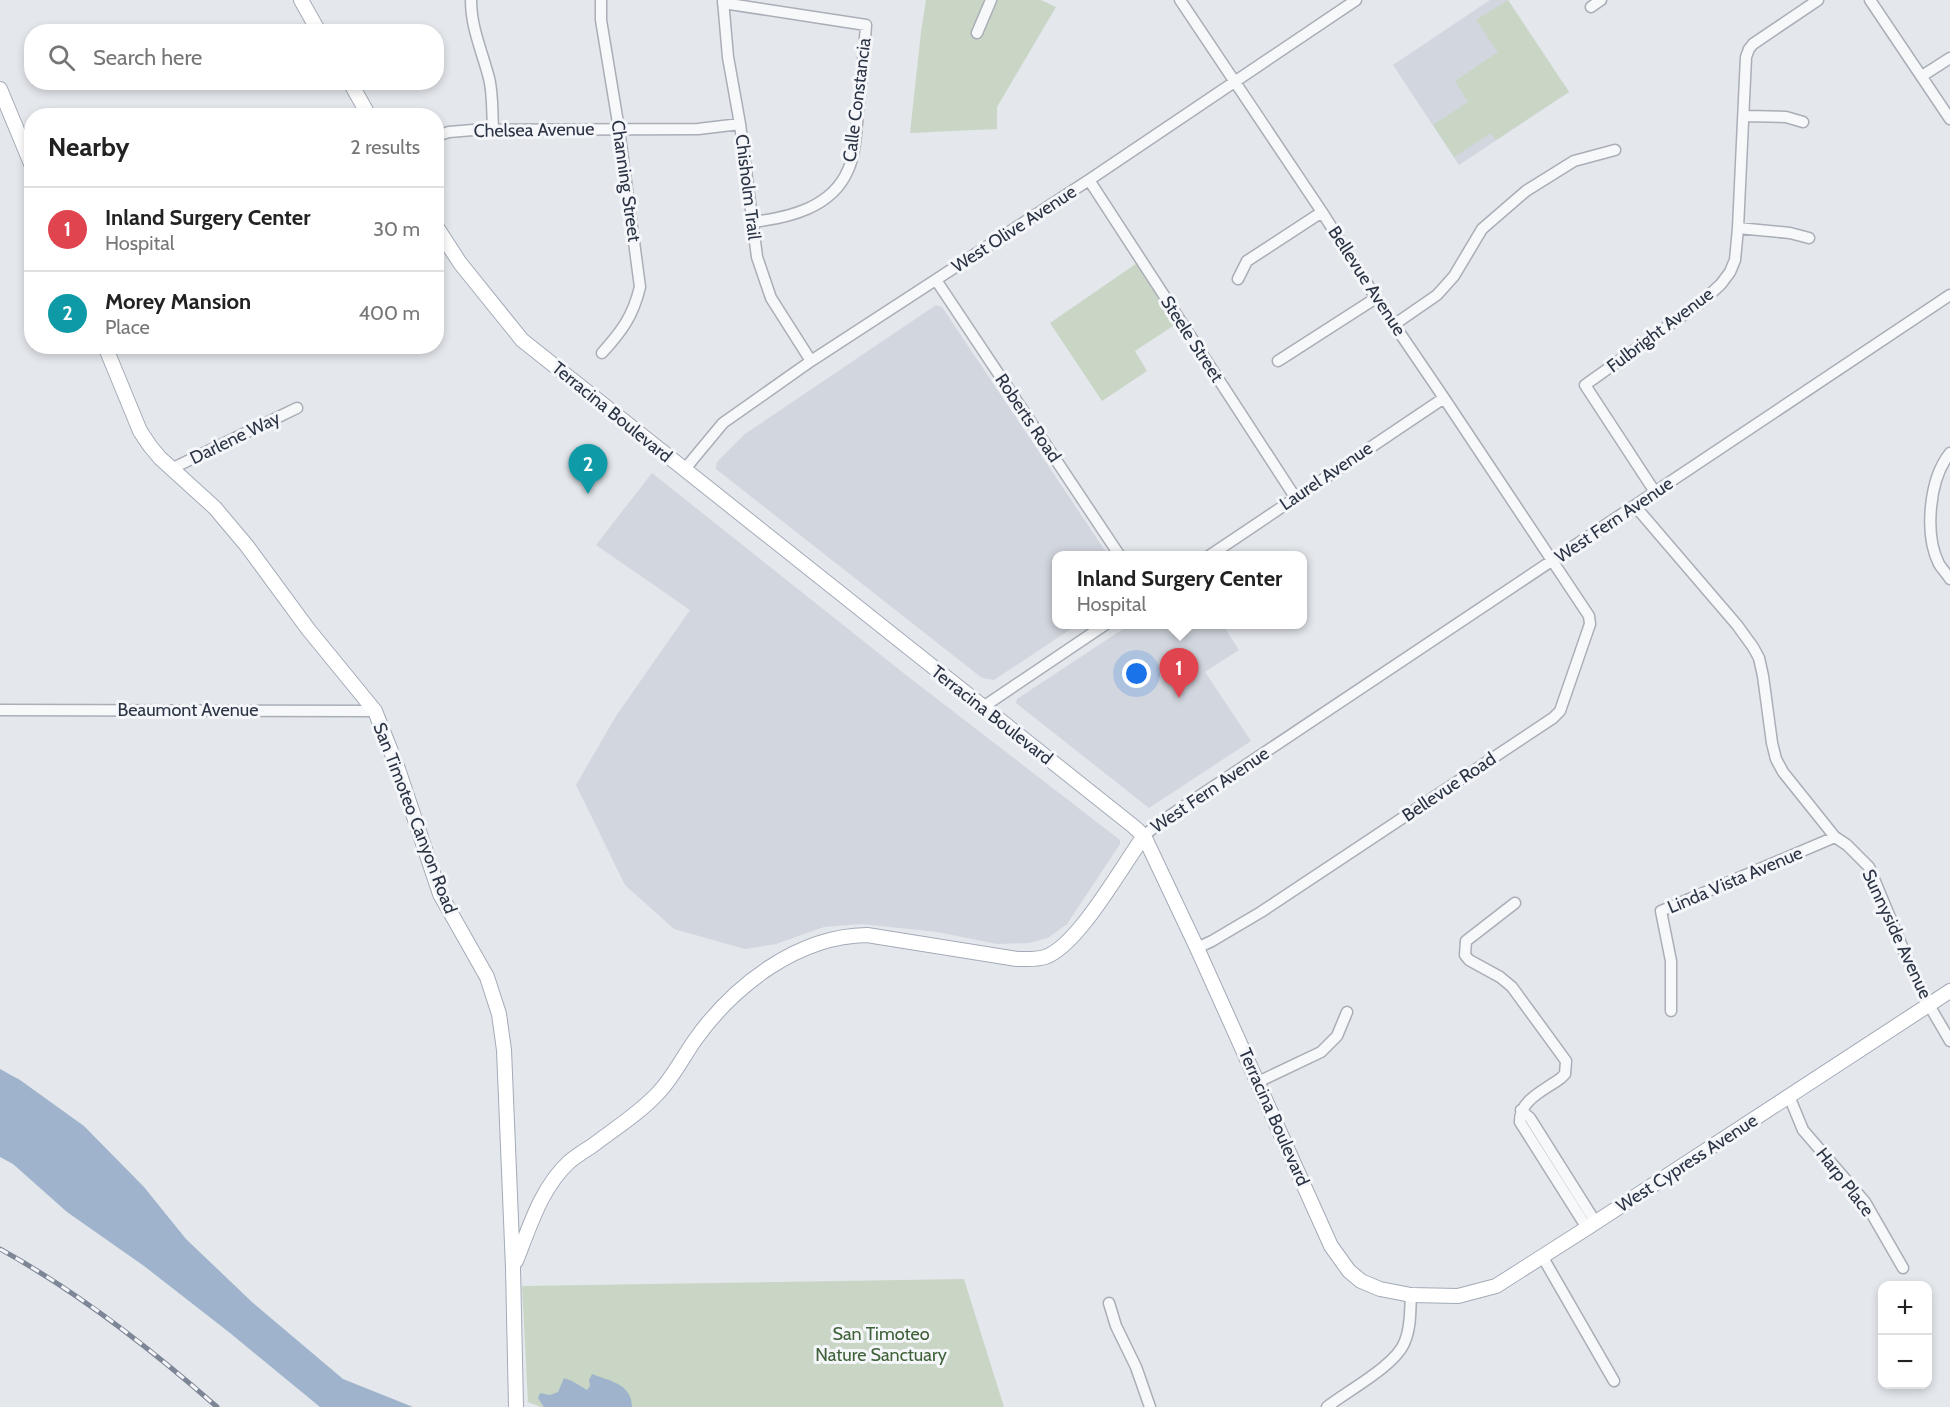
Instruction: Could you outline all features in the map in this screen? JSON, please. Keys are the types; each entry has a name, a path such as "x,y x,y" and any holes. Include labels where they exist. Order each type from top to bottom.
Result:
{"main road":[{"path":"301,0 314,24"},
{"path":"0,89 24,147"},
{"path":"354,90 365,108"},
{"name":"Terracina Boulevard","path":"444,238 460,263 522,340 1144,836 1331,1246 1349,1271 1361,1281 1380,1289 1412,1295"},
{"name":"San Timoteo Canyon Road","path":"108,354 140,431 160,458 215,508 247,546 308,629 375,711 398,769 440,894 488,977 499,1014 506,1068 516,1407"},
{"name":"West Fern Avenue","path":"513,1268 538,1204 570,1161 639,1111 659,1092 715,1013 764,972 811,945 847,935 867,935 1017,959 1045,957 1062,946 1082,926 1144,836"},
{"name":"West Cypress Avenue","path":"1412,1295 1458,1296 1496,1286 1950,991"}],"street":[{"path":"471,0 475,37 489,78 493,129"},
{"name":"Channing Street","path":"601,0 601,20 619,129 640,287 635,307 621,332 603,353"},
{"path":"977,33 991,0"},
{"name":"Bellevue Avenue","path":"1180,0 1552,562"},
{"name":"West Olive Avenue","path":"684,470 723,423 811,361 1089,180 1356,0"},
{"path":"1591,7 1601,0"},
{"name":"Fulbright Avenue","path":"1654,492 1585,385 1667,328 1703,301 1721,284 1735,260 1745,116 1746,57 1753,44 1818,0"},
{"path":"1870,0 1950,119"},
{"name":"Chisholm Trail","path":"723,2 728,57 740,124 757,257 771,298 811,361"},
{"name":"Calle Constancia","path":"723,2 866,25 854,150 848,171 838,187 817,204 781,219 752,222"},
{"path":"1922,76 1950,58"},
{"path":"1745,116 1786,117 1803,122"},
{"name":"Chelsea Avenue","path":"444,134 493,129 698,129 740,124"},
{"path":"1395,324 1437,295 1454,276 1482,229 1526,190 1574,161 1615,150"},
{"name":"Steele Street","path":"1089,180 1295,497"},
{"path":"1238,279 1246,261 1322,212"},
{"path":"1738,228 1790,232 1809,238"},
{"name":"Roberts Road","path":"936,280 1117,551"},
{"name":"West Fern Avenue","path":"1144,836 1159,823 1950,295"},
{"path":"1278,361 1376,298"},
{"name":"Laurel Avenue","path":"1215,551 1444,398"},
{"name":"Darlene Way","path":"173,468 297,408"},
{"path":"1950,453 1936,484 1930,511 1931,533 1939,563 1950,579"},
{"name":"Sunnyside Avenue","path":"1635,506 1753,647 1759,658 1763,676 1776,759 1783,772 1835,837 1847,845 1869,867 1906,956 1929,1005 1950,1041"},
{"name":"Bellevue Road","path":"1197,948 1212,942 1261,912 1553,718 1560,711 1590,624 1589,616 1552,562"},
{"path":"983,707 1099,629"},
{"name":"Beaumont Avenue","path":"0,710 375,711"},
{"name":"Linda Vista Avenue","path":"1671,1011 1671,960 1661,911 1835,837"},
{"path":"1515,903 1467,941 1465,955 1469,960 1500,977 1512,987 1566,1061 1565,1074 1525,1104 1521,1110 1530,1118 1552,1164 1591,1226"},
{"path":"1258,1082 1321,1052 1337,1036 1347,1012"},
{"name":"Harp Place","path":"1790,1096 1803,1130 1866,1202 1903,1268"},
{"path":"1542,1256 1614,1381"},
{"path":"1327,1407 1391,1360 1401,1350 1406,1340 1412,1295"},
{"path":"1109,1303 1116,1326 1136,1367 1150,1407"}],"shaded area":[{"path":"1490,0 1508,0 1569,92 1459,165 1393,65"},
{"path":"936,305 942,307 1105,551 1052,551 1052,629 1071,629 994,680 982,678 716,469 717,462 745,434"},
{"path":"652,473 906,675 1120,840 1120,844 1067,924 1048,938 1029,943 997,944 937,932 862,924 824,927 776,944 745,949 674,929 625,885 576,785 616,716 690,610 596,545"},
{"path":"1123,629 1226,629 1239,650 1205,672 1251,741 1149,808 1016,703 1017,699"}],"green space":[{"path":"926,0 1041,0 1056,7 997,107 997,129 910,133"},
{"path":"1508,0 1569,92 1496,140 1491,133 1454,157 1433,125 1468,102 1455,81 1498,52 1476,20"},
{"path":"1137,263 1176,324 1135,351 1147,371 1102,401 1050,323"},
{"name":"San Timoteo Nature Sanctuary","path":"964,1279 1004,1407 541,1407 528,1402 522,1286"}],"water":[{"path":"0,1069 20,1080 84,1126 144,1187 186,1239 252,1302 343,1379 413,1407 320,1407 144,1266 67,1212 13,1164 0,1157"},
{"path":"592,1374 613,1381 624,1388 631,1399 632,1407 544,1407 538,1398 540,1393 550,1395 558,1392 564,1378 587,1390"}],"railway":[{"path":"0,1249 113,1322 217,1407"}],"place":[{"name":"Morey Mansion","path":"588,494"},
{"name":"Inland Surgery Center","path":"1179,698"}]}
